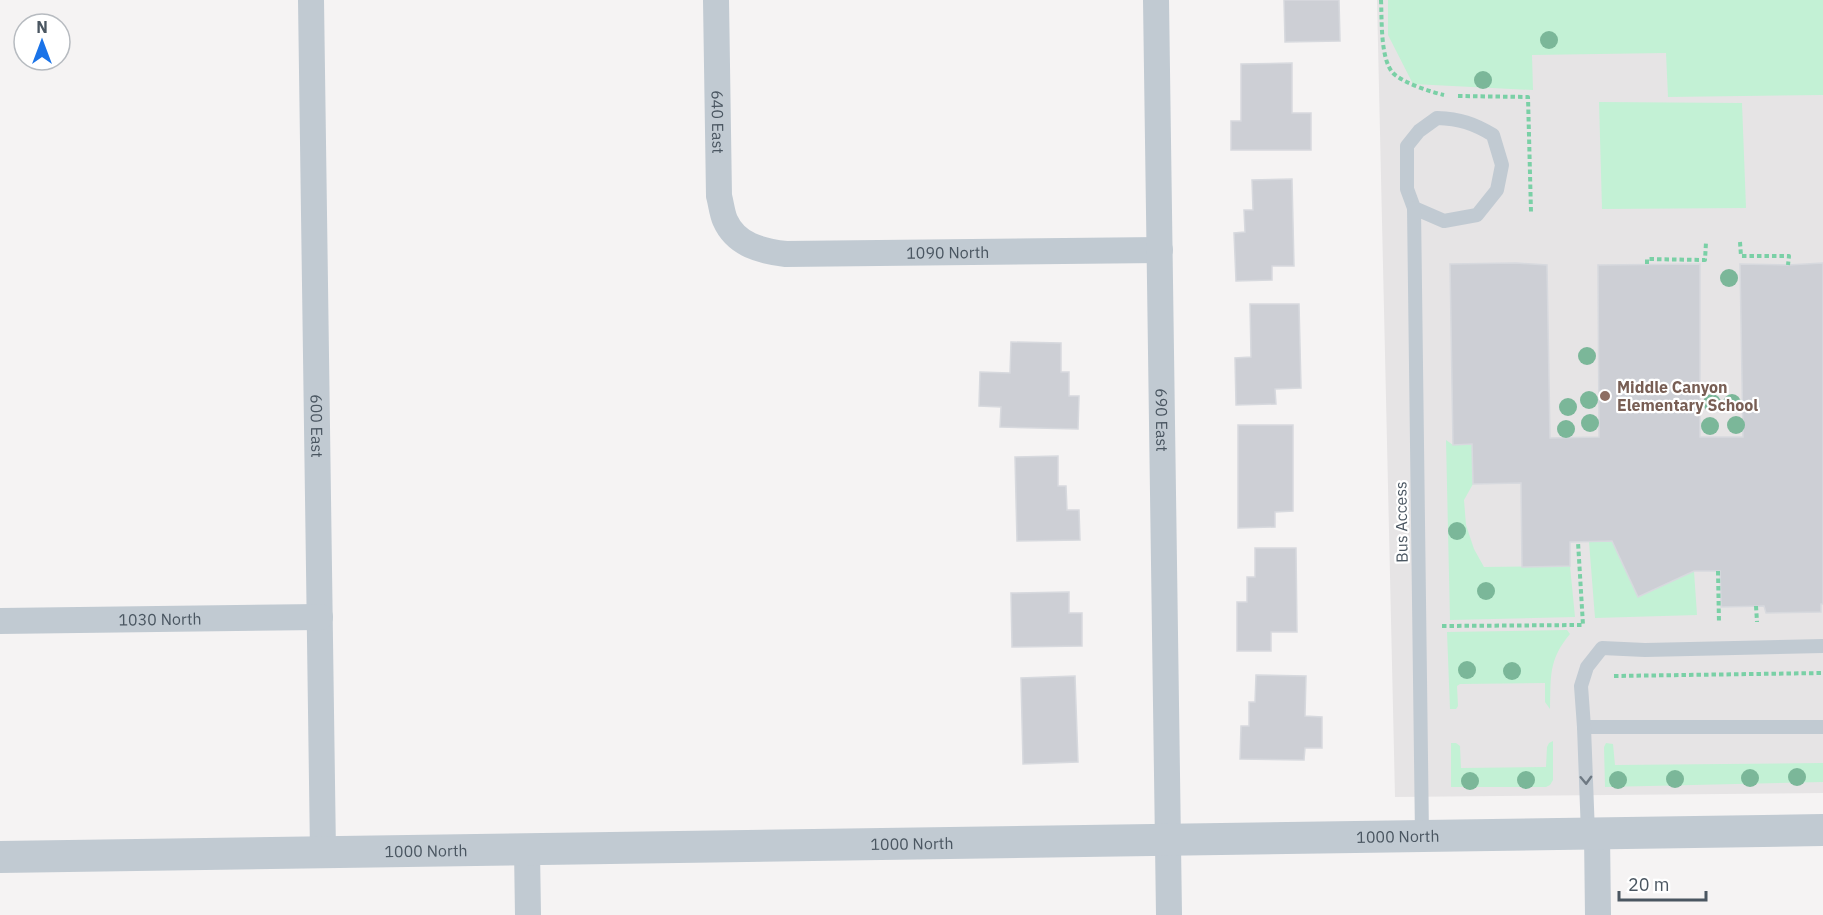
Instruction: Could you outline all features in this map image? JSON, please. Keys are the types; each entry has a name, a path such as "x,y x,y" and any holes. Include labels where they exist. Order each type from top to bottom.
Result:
{"street":[{"name":"600 East","path":"311,0 323,853"},
{"name":"640 East","path":"716,0 719,196 725,220 739,239"},
{"name":"690 East","path":"1156,0 1169,915"},
{"name":"1090 North","path":"739,239 762,251 786,254 1160,250"},
{"name":"1030 North","path":"0,621 320,617"},
{"name":"1000 North","path":"0,857 1823,830"},
{"path":"1592,834 1598,915"},
{"path":"527,850 528,915"}],"lane":[{"path":"1437,118 1459,119 1474,124 1493,135 1502,165 1497,190 1477,215 1444,221 1414,208 1407,189 1407,146 1419,131 1437,118"},
{"name":"Bus Access","path":"1414,208 1422,836"},
{"path":"1592,834 1581,686 1587,667 1602,648 1645,650 1823,646"},
{"path":"1584,727 1823,727"}],"path":[{"path":"1647,264 1647,259 1705,260 1706,242"},
{"path":"1740,242 1740,256 1789,256 1788,265"},
{"path":"1442,626 1583,625 1578,542"},
{"path":"1718,572 1719,623"},
{"path":"1756,606 1757,622"},
{"path":"1614,676 1823,673"}],"shaded area":[{"name":"Middle Canyon Elementary School","path":"1377,0 1823,0 1823,793 1395,797"}],"green space":[{"path":"1388,0 1823,0 1823,95 1668,97 1666,53 1532,55 1533,90 1413,84 1388,35"},
{"path":"1599,102 1742,103 1746,208 1602,209"},
{"path":"1446,440 1453,445 1472,444 1473,484 1464,500 1466,525 1474,549 1484,567 1570,566 1575,617 1450,620"},
{"path":"1612,541 1638,597 1694,571 1697,615 1595,618 1589,542"},
{"path":"1567,630 1570,634 1558,652 1552,669 1550,709 1545,702 1545,683 1460,684 1457,686 1458,706 1456,709 1450,709 1447,632"},
{"path":"1553,741 1553,780 1546,787 1451,787 1451,743 1460,746 1461,768 1546,767 1547,747"},
{"path":"1606,743 1613,744 1615,765 1823,763 1823,782 1605,787 1604,747"}],"building":[{"path":"1284,0 1339,0 1340,41 1285,42"},
{"path":"1292,63 1292,113 1311,113 1311,150 1231,150 1231,121 1241,121 1241,64"},
{"path":"1292,179 1294,266 1272,266 1272,280 1236,281 1234,233 1245,232 1244,210 1253,210 1252,180"},
{"path":"1823,263 1823,604 1821,604 1821,612 1766,613 1764,606 1721,607 1720,571 1694,571 1638,597 1612,541 1570,542 1570,566 1522,567 1521,483 1473,484 1472,444 1453,445 1450,264 1547,265 1550,438 1599,437 1598,265 1700,264 1700,437 1743,437 1740,264"},
{"path":"1250,304 1299,304 1301,388 1275,389 1276,404 1236,405 1235,358 1251,357"},
{"path":"1011,342 1061,343 1061,372 1069,372 1069,396 1079,396 1078,429 1000,427 1001,407 979,406 980,372 1010,373"},
{"path":"1238,425 1293,425 1293,511 1275,512 1275,527 1238,528"},
{"path":"1058,456 1058,486 1066,486 1067,510 1079,510 1080,540 1017,541 1015,457"},
{"path":"1255,548 1296,548 1297,632 1271,632 1271,651 1237,651 1237,602 1247,602 1247,577 1255,577"},
{"path":"1069,592 1069,613 1082,613 1082,646 1012,647 1011,593"},
{"path":"1256,675 1306,676 1305,716 1322,717 1322,748 1305,748 1304,760 1240,759 1241,726 1249,726 1249,702 1255,702"},
{"path":"1075,676 1078,762 1023,764 1021,678"}],"place":[{"name":"Middle Canyon Elementary School","path":"1605,396"}]}
